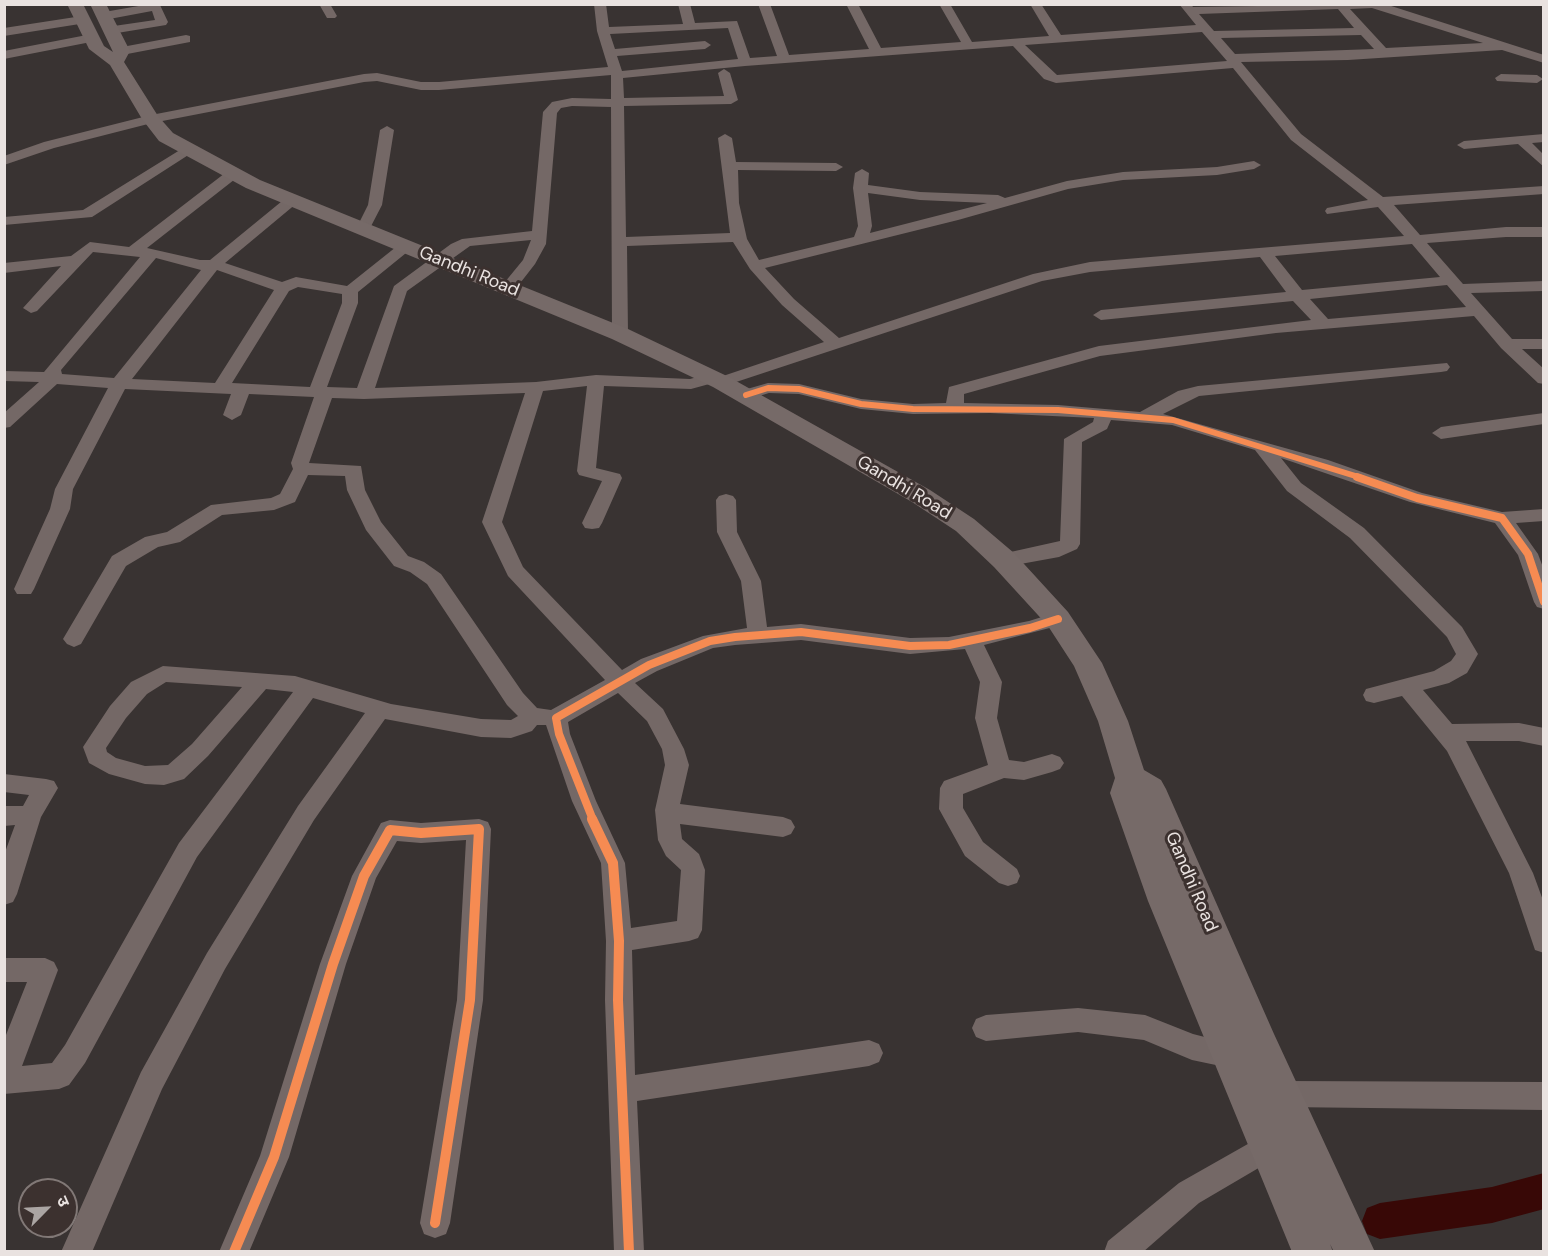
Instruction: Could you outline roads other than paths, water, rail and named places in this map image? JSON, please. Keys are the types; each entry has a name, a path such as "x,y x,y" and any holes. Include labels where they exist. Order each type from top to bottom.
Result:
{"main road":[{"name":"Gandhi Road","path":"75,4 97,49 119,56"},
{"name":"Gandhi Road","path":"105,13 119,56 152,119 166,137 234,174 292,200 620,334 717,380 921,496 965,525 1004,560 1058,619 1087,663 1113,721 1131,778 1150,789 1283,1094 1355,1251"},
{"path":"1131,778 1126,793 1165,901 1313,1251"}],"street":[{"path":"324,4 331,16"},
{"path":"600,4 603,32 616,72 620,334"},
{"path":"684,4 690,27"},
{"path":"764,4 766,23 784,59"},
{"path":"852,4 877,52"},
{"path":"945,4 969,46"},
{"path":"1035,4 1057,39"},
{"path":"1187,8 1342,7 1380,4"},
{"path":"1374,5 1544,59"},
{"path":"1342,7 1383,52"},
{"path":"1187,8 1296,137 1381,202 1457,284 1507,344 1544,379"},
{"path":"4,32 82,20"},
{"path":"603,32 738,24 745,62"},
{"path":"4,161 49,145 152,119 364,78 377,77 421,86 439,86 1057,39 1208,31 1363,31"},
{"path":"4,55 92,38"},
{"path":"119,56 186,39"},
{"path":"1016,42 1048,76 1056,79 1233,61 1502,46"},
{"path":"609,53 705,45"},
{"path":"508,288 530,261 538,244 550,112 557,105 572,102 731,100 724,73"},
{"path":"1501,78 1541,81"},
{"path":"363,229 375,205 387,130"},
{"path":"726,138 732,203 738,237 755,266 788,302 836,344"},
{"path":"1464,146 1544,138"},
{"path":"1521,140 1544,163"},
{"path":"4,221 87,214 188,149"},
{"path":"755,266 1067,185 1123,176 1217,171 1254,165"},
{"path":"730,166 836,167"},
{"path":"132,252 234,174"},
{"path":"861,238 865,226 861,181 920,195 1013,200"},
{"path":"1332,211 1381,202 1544,190"},
{"path":"24,589 60,508 64,489 119,384 214,264 292,200"},
{"path":"4,376 54,377 119,384 363,394 536,387 596,380 691,384 717,380 836,344 1039,277 1090,267 1506,232 1544,232"},
{"path":"363,394 400,289 456,247 467,242 539,235"},
{"path":"619,242 738,237"},
{"path":"219,388 283,288 296,282 350,291 406,246"},
{"path":"31,308 90,247 152,253 200,264 214,264 283,288"},
{"path":"54,377 52,370 152,253"},
{"path":"1265,253 1297,295 1324,324"},
{"path":"4,268 75,260"},
{"path":"1101,315 1297,295 1457,284 1544,286"},
{"path":"74,639 119,561 152,542 173,537 218,509 274,504 288,498 302,469 300,463 350,303 350,291"},
{"path":"956,408 955,391 1004,375 1099,351 1324,324 1478,311"},
{"path":"1507,344 1544,344"},
{"path":"1146,416 1184,395 1198,391 1441,367"},
{"path":"4,423 54,377"},
{"path":"592,523 613,478 586,471 596,380"},
{"path":"536,387 492,522 515,571 620,682 655,715 673,749 677,765 667,810 670,840 675,849 690,861 693,870 689,930 619,941"},
{"path":"746,396 768,388 799,389 861,404 912,409 956,408 1146,416 1199,427 1417,498 1502,518 1544,515"},
{"path":"232,415 242,389"},
{"path":"1004,560 1059,550 1071,544 1069,514 1073,439 1101,425 1104,413"},
{"path":"1441,433 1544,418"},
{"path":"1262,447 1293,487 1357,533 1440,614 1455,632 1467,654 1459,667 1441,676 1374,695"},
{"path":"302,469 354,470 356,490 373,525 401,561 417,567 434,579 515,699 531,716 556,718 649,665 710,641 801,632 910,646 949,645 1030,628 1058,619"},
{"path":"726,500 727,532 751,581 758,635"},
{"path":"1502,518 1528,554 1544,602"},
{"path":"971,640 991,682 986,718 1000,768"},
{"path":"261,680 200,750 176,772 164,776 144,775 109,765 97,757 94,747 118,712 139,688 163,674 261,680 308,688 380,709 481,728 511,729 524,725 531,716"},
{"path":"1407,686 1456,745 1521,873 1541,927"},
{"path":"4,970 45,970 4,1079 59,1076 75,1054 188,850 308,688"},
{"path":"76,1251 99,1205 151,1081 216,961 306,813 380,709"},
{"path":"556,718 559,734 584,801 613,863 619,941 622,1090 629,1251"},
{"path":"1446,733 1519,732 1544,737"},
{"path":"1008,876 974,849 951,809 952,788 992,774 1000,768 1024,771 1052,763"},
{"path":"4,783 46,788 30,815 4,894"},
{"path":"667,810 688,816 783,827"},
{"path":"4,816 30,815"},
{"path":"234,1251 274,1157 333,964 364,876 390,830 421,833 479,829 470,1000 435,1223"},
{"path":"986,1028 1078,1020 1145,1028 1192,1047 1230,1055"},
{"path":"622,1090 868,1053"},
{"path":"1283,1094 1544,1096"},
{"path":"1119,1251 1189,1193 1269,1146"}],"waterway":[{"path":"1380,1221 1492,1205 1544,1191"}]}
